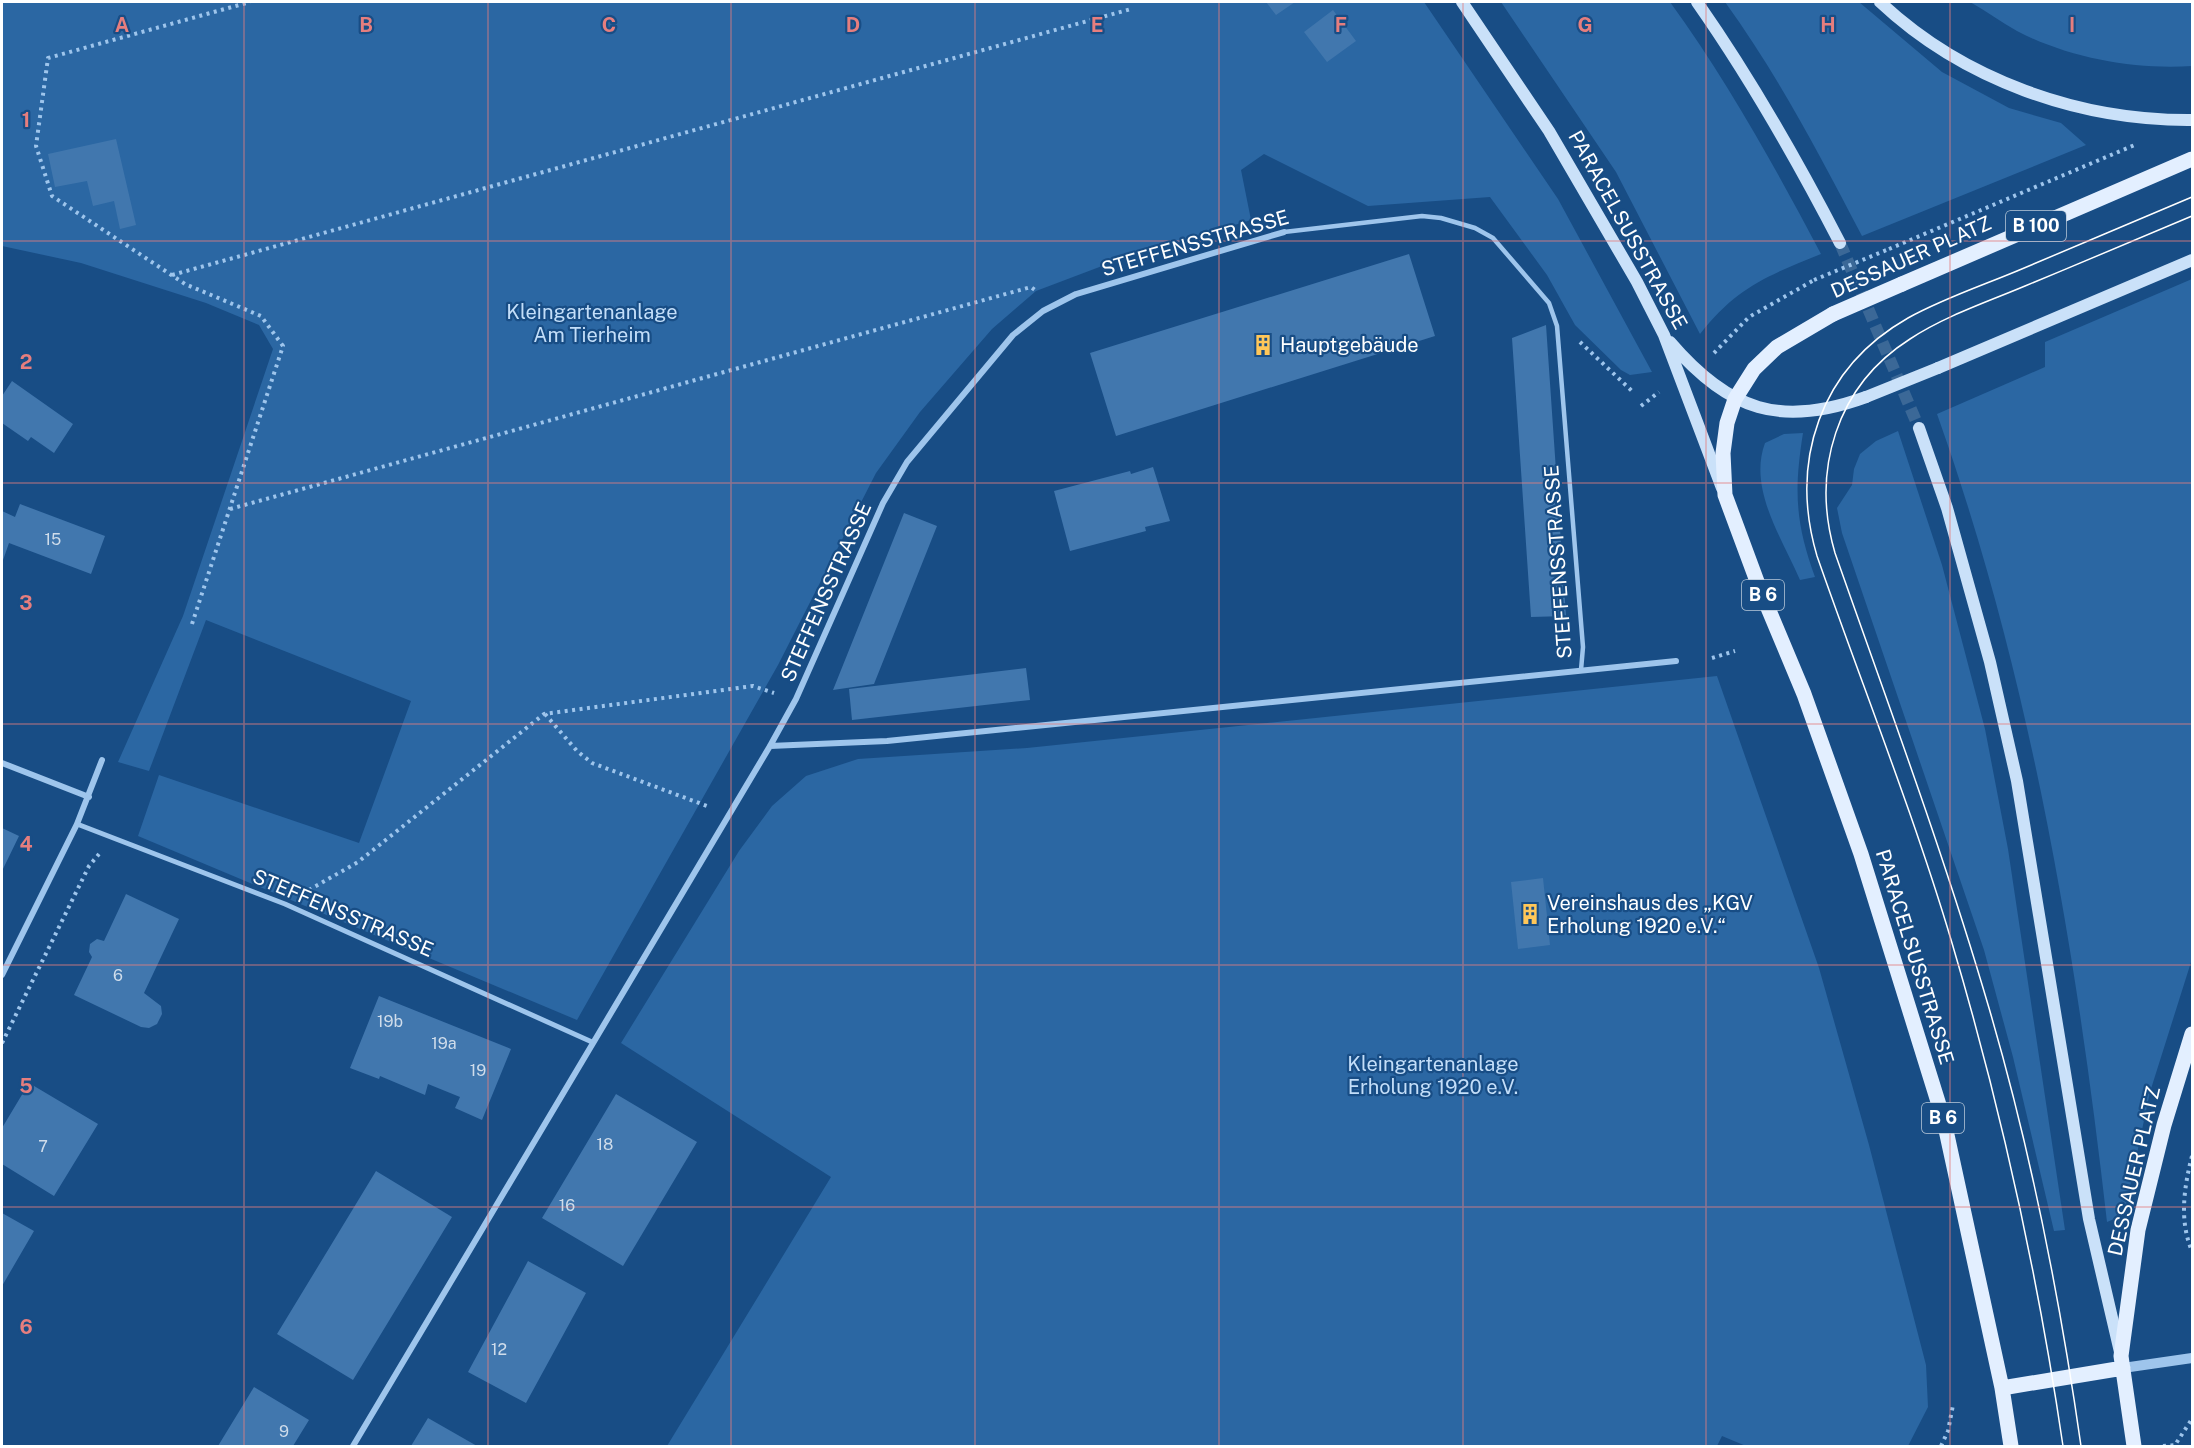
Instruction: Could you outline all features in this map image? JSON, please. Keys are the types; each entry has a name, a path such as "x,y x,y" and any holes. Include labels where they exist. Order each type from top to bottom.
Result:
{"main road":[{"name":"PARACELSUSSTRASSE","path":"1462,2 1549,131 1595,206 1664,335 1758,584 1804,694 1861,854 1944,1121 2002,1388 2011,1446"},
{"path":"1697,2 1740,63 1797,160 1840,243"},
{"path":"1880,2 1943,51 1987,75 2029,93 2087,109 2126,116 2193,120"},
{"name":"DESSAUER PLATZ","path":"1735,399 1754,369 1777,348 1833,314 2193,159"},
{"path":"1664,335 1694,368 1735,399 1774,412 1795,413 1832,408 1938,368 2193,260"},
{"name":"PARACELSUSSTRASSE","path":"1725,495 1723,453 1727,423 1735,399"},
{"path":"1919,428 1947,508 1990,662 2017,782 2089,1219 2122,1362 2134,1446"},
{"name":"DESSAUER PLATZ","path":"2122,1362 2138,1230 2193,1034"},
{"path":"2002,1388 2122,1362"}],"street":[{"name":"STEFFENSSTRASSE","path":"353,1446 770,746 796,699 883,502 907,462 1013,335 1043,311 1076,294 1284,232"},
{"name":"STEFFENSSTRASSE","path":"770,746 887,741 1676,662"},
{"path":"2,975 77,824 102,760"},
{"path":"2,763 88,797"},
{"name":"STEFFENSSTRASSE","path":"77,824 285,904 592,1042"},
{"path":"2122,1362 2193,1358"}],"lane":[{"name":"STEFFENSSTRASSE","path":"1284,232 1422,216 1441,218 1475,228 1493,238 1549,303 1557,326 1583,647 1581,670"}],"path":[{"path":"192,624 283,346 261,316 184,284 52,196 36,146 48,58 250,2"},
{"path":"172,275 1131,9"},
{"path":"1712,355 1749,318 1814,280 2147,140"},
{"path":"230,510 1031,288"},
{"path":"1557,326 1590,349 1632,391"},
{"path":"1641,406 1661,391"},
{"path":"1712,658 1735,651"},
{"path":"285,904 358,862 544,714 753,686 796,699"},
{"path":"544,714 577,751 592,763 709,807"},
{"path":"2,1043 89,866 99,854 130,845"},
{"path":"2193,1156 2184,1200 2185,1221 2193,1251"},
{"path":"1941,1446 1953,1405"},
{"path":"2163,1446 2176,1446 2193,1419"}],"green space":[{"name":"Kleingartenanlage Am Tierheim","path":"2,2 1424,2 1558,199 1652,372 1630,375 1621,370 1575,325 1547,275 1490,197 1368,206 1264,154 1241,170 1251,220 1110,263 1036,291 992,329 920,412 876,473 778,665 577,1020 138,836 159,775 359,843 411,701 206,620 149,771 118,762 183,616 273,349 259,325 206,303 81,263 2,246"},
{"path":"1501,2 1670,2 1712,63 1750,125 1821,254 1785,269 1740,294 1700,334 1616,172"},
{"path":"1725,2 1859,2 1942,72 2009,108 2061,123 2086,145 1862,236 1781,87"},
{"path":"1970,2 2192,2 2192,66 2125,64 2080,55 2017,31"},
{"path":"2192,279 2192,959 2150,1092 2124,1215 2107,1222 2080,1017 2045,813 1998,612 1970,512 1937,414 2045,367 2045,342"},
{"path":"1898,431 1942,565 1985,729 2008,849 2065,1230 2054,1231 2013,1057 1984,950 1842,533 1837,508 1852,485 1854,469 1860,454 1876,441"},
{"path":"1803,433 1798,472 1798,506 1803,539 1815,577 1800,580 1769,513 1761,478 1761,460 1765,443 1784,434"},
{"name":"Kleingartenanlage Erholung 1920 e.V.","path":"1717,676 1819,968 1869,1145 1926,1365 1928,1407 1908,1446 1746,1446 1722,1436 1717,1446 667,1446 831,1177 621,1043 739,851 772,806 806,776 858,759 1027,748"}],"building":[{"path":"1266,2 1295,2 1276,15"},
{"path":"1333,10 1356,41 1327,62 1304,32"},
{"path":"116,139 136,225 120,229 114,201 93,206 87,181 55,187 48,154"},
{"name":"Hauptgebäude","path":"1409,254 1435,336 1116,436 1090,353"},
{"path":"1546,325 1566,616 1531,617 1512,338"},
{"path":"12,381 73,424 54,453 31,437 28,441 2,423 2,396"},
{"path":"1153,467 1170,521 1145,527 1146,531 1070,551 1054,491"},
{"path":"20,504 105,536 91,574 9,543 2,563 2,511 15,517"},
{"path":"904,513 937,526 874,684 833,690"},
{"path":"1026,668 1030,700 852,720 849,689"},
{"path":"2,828 19,836 2,871"},
{"name":"Vereinshaus des „KGV Erholung 1920 e.V.“","path":"1543,878 1550,945 1518,949 1511,882"},
{"path":"126,894 179,919 144,993 161,1006 162,1014 157,1024 149,1028 141,1027 74,995 92,957 89,952 90,944 97,939 104,941"},
{"path":"379,996 511,1049 482,1120 455,1108 460,1097 428,1084 425,1095 380,1076 379,1079 350,1068"},
{"path":"29,1083 98,1124 54,1196 2,1164 2,1128"},
{"path":"616,1094 697,1142 623,1266 542,1218"},
{"path":"376,1171 452,1217 353,1380 277,1334"},
{"path":"2,1213 34,1231 2,1286"},
{"path":"528,1261 586,1293 526,1403 468,1372"},
{"path":"254,1387 309,1420 293,1446 218,1446"},
{"path":"428,1418 477,1446 411,1446"}],"tunnel":[{"path":"1840,243 1919,428"}],"tram line":[{"path":"2063,1446 2030,1256 1987,1067 1921,845 1817,556 1809,521 1807,486 1810,452 1819,420 1833,390 1853,363 1878,339 1908,318 1948,299 2192,197"},
{"path":"2081,1446 2064,1336 2043,1226 2004,1062 1972,950 1915,779 1835,553 1828,522 1826,492 1829,462 1836,433 1847,406 1864,381 1885,358 1910,339 1966,310 2192,216"}],"place":[{"name":"Hauptgebäude","path":"1263,345"},
{"name":"Vereinshaus des „KGV Erholung 1920 e.V.“","path":"1530,914"}]}
